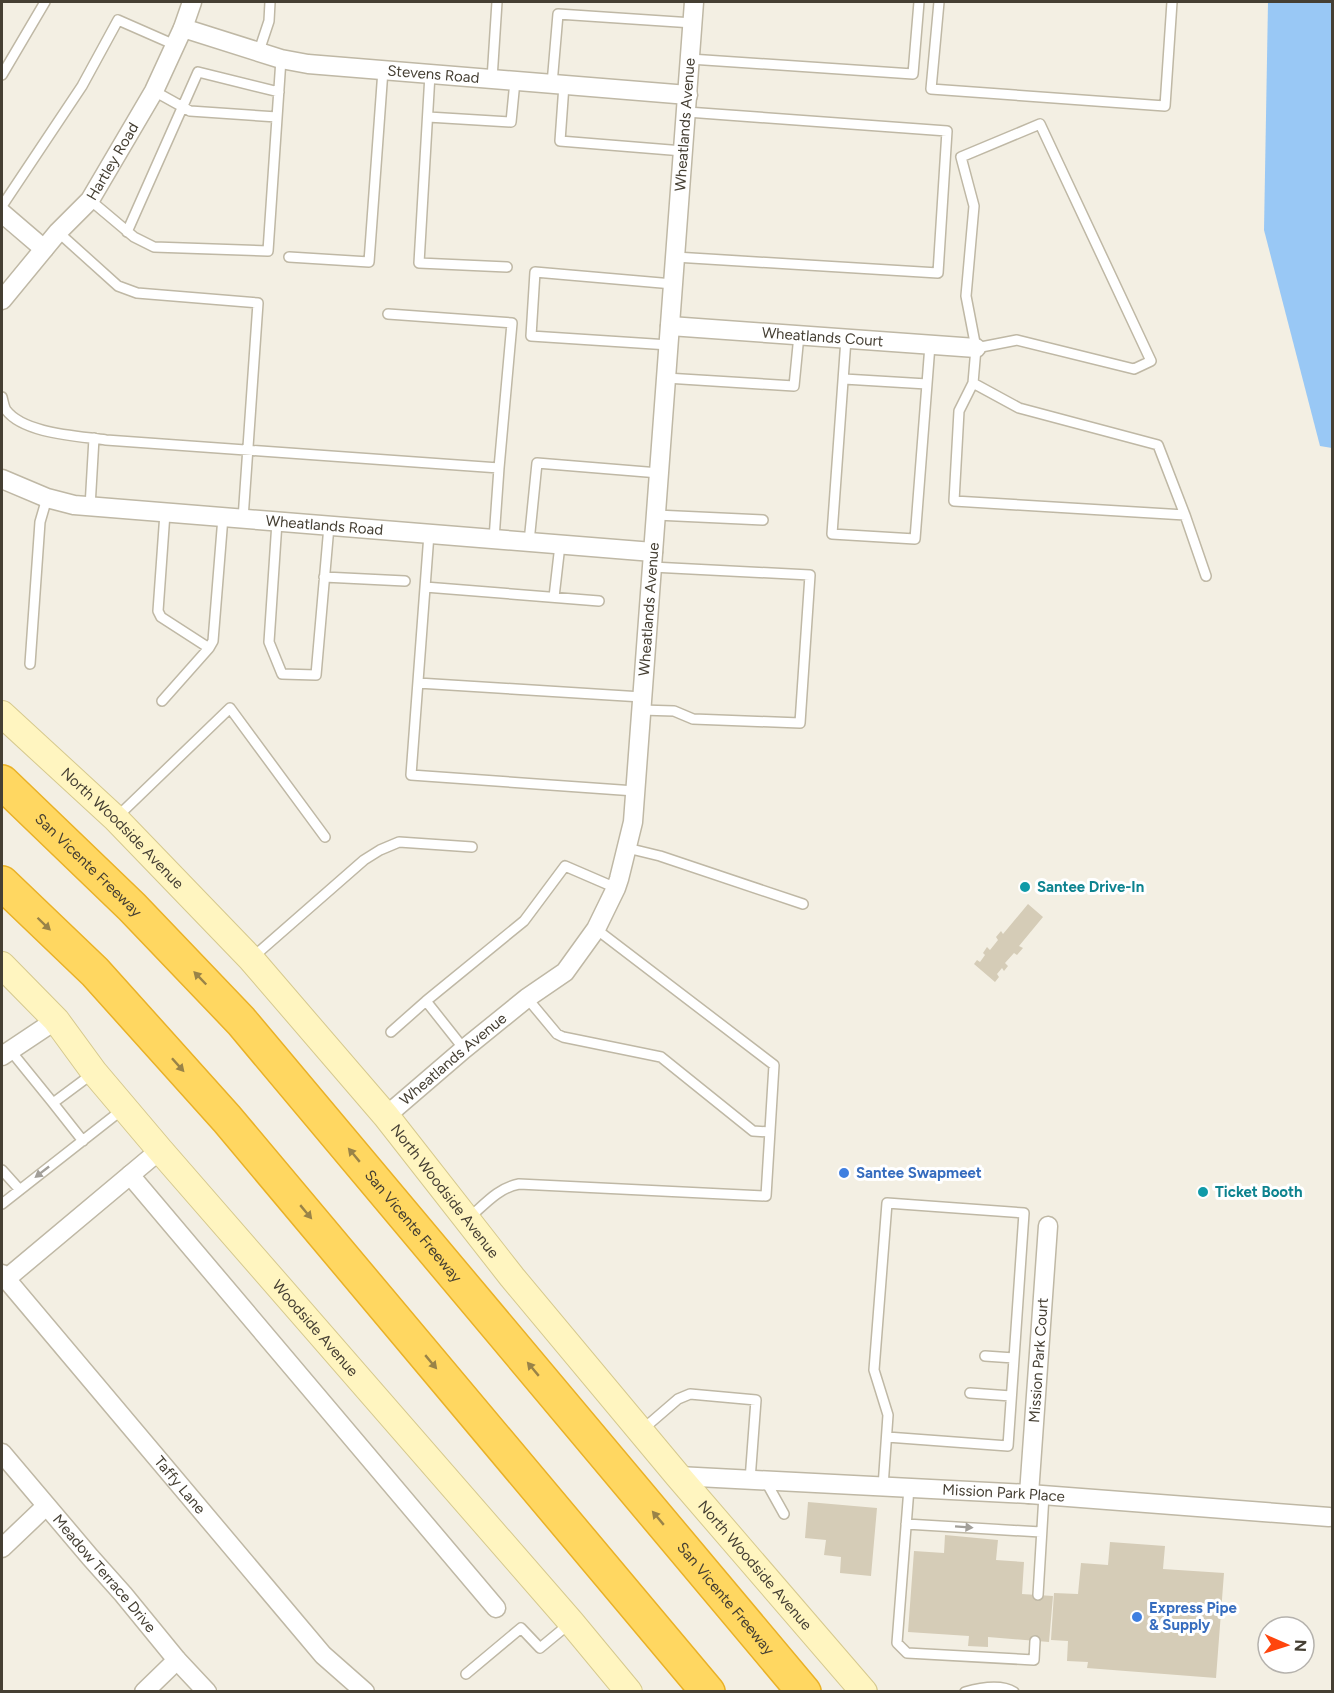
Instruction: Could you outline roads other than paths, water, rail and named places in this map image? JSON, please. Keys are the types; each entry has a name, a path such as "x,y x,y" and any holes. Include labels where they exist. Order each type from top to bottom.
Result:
{"highway":[{"name":"San Vicente Freeway","path":"2,782 132,907 241,1021 804,1692"},
{"path":"2,883 95,972 227,1119 708,1692"}],"street":[{"name":"Hartley Road","path":"2,300 58,232 90,200 154,91 183,28 192,2"},
{"name":"Wheatlands Avenue","path":"386,1116 527,998 565,972 596,929 619,879 633,822 636,790 694,2"},
{"name":"Stevens Road","path":"183,28 281,59 308,64 558,84 687,103"},
{"path":"2,213 44,249"},
{"name":"Wheatlands Court","path":"670,326 976,348"},
{"name":"Wheatlands Road","path":"2,479 47,498 90,507 560,544 652,559"},
{"name":"North Woodside Avenue","path":"2,714 116,819 251,959 386,1116 512,1277 678,1476 864,1692"},
{"name":"Woodside Avenue","path":"2,964 56,1020 124,1108 571,1622 629,1692"},
{"path":"6,1053 56,1020"},
{"path":"4,1276 160,1150"},
{"path":"130,1175 496,1608"},
{"name":"Mission Park Court","path":"1036,1495 1048,1226"},
{"name":"Taffy Lane","path":"4,1276 323,1655 365,1692"},
{"name":"Meadow Terrace Drive","path":"2,1453 123,1593 177,1660 207,1692"},
{"name":"Mission Park Place","path":"678,1476 1036,1495 1329,1517"},
{"path":"2,1548 46,1506"},
{"path":"144,1692 177,1660"}],"lane":[{"path":"2,75 45,2"},
{"path":"259,51 269,21 270,2"},
{"path":"492,79 497,2"},
{"path":"690,59 913,74 919,2"},
{"path":"939,2 931,89 1165,106 1172,2"},
{"path":"683,151 560,141 558,14 693,23"},
{"path":"2,206 82,86 118,20 175,45"},
{"path":"90,200 127,232 154,247 268,251 281,59"},
{"path":"289,257 369,262 383,70"},
{"path":"127,232 198,72 279,92"},
{"path":"430,74 419,263 507,267"},
{"path":"428,117 511,122 515,81"},
{"path":"154,91 190,111 277,117"},
{"path":"675,257 938,273 947,131 687,103"},
{"path":"976,348 1017,340 1134,369 1151,361 1040,124 961,157 974,206 966,296 976,348 972,383 959,411 954,501 1185,515"},
{"path":"58,232 124,289 137,293 258,303 243,519"},
{"path":"669,345 531,336 535,272 673,284"},
{"path":"388,314 512,323 494,539"},
{"path":"666,378 794,386 799,335"},
{"path":"846,339 832,534 915,539 930,345"},
{"path":"844,379 927,384"},
{"path":"972,383 1019,408 1158,445 1206,576"},
{"path":"2,397 6,410 20,421 42,431 94,438 500,468"},
{"path":"90,507 94,438"},
{"path":"529,542 537,463 659,473"},
{"path":"30,664 40,522 47,498"},
{"path":"165,513 158,611 161,616 209,648"},
{"path":"656,514 762,520"},
{"path":"162,701 213,641 223,518"},
{"path":"277,522 269,642 282,674 316,675 328,526"},
{"path":"429,534 411,775 636,790"},
{"path":"554,597 560,544"},
{"path":"418,683 642,704 674,711 693,719 800,723 810,575 652,559"},
{"path":"324,577 405,581"},
{"path":"425,587 599,601"},
{"path":"116,819 231,708 325,837"},
{"path":"251,959 364,860 380,850 399,842 472,847"},
{"path":"627,848 660,856 802,904"},
{"path":"391,1032 524,921 564,866 615,888"},
{"path":"468,1220 498,1192 519,1184 766,1196 774,1065 596,929"},
{"path":"527,998 557,1034 573,1040 661,1057 753,1131 770,1132"},
{"path":"426,1001 464,1049"},
{"path":"6,1053 53,1103 83,1141"},
{"path":"53,1103 94,1072"},
{"path":"2,1204 124,1108"},
{"path":"2,1170 20,1190"},
{"path":"883,1487 888,1415 874,1370 886,1203 1024,1214 1008,1446 887,1437"},
{"path":"985,1356 1014,1358"},
{"path":"970,1393 1011,1396"},
{"path":"641,1431 678,1399 690,1394 756,1400 758,1480 784,1514"},
{"path":"909,1488 897,1643 902,1650 907,1653 1034,1660 1035,1641"},
{"path":"1036,1495 1041,1532 1038,1595"},
{"path":"906,1524 1041,1532"},
{"path":"466,1674 520,1628 540,1648 571,1622"},
{"path":"965,1692 995,1687 1011,1689 1014,1692"}],"water":[{"path":"1268,2 1332,2 1332,448 1320,446 1264,230"}],"place":[{"name":"Santee Drive-In","path":"1025,887"},
{"name":"Santee Swapmeet","path":"844,1173"},
{"name":"Ticket Booth","path":"1203,1192"},
{"name":"Express Pipe & Supply","path":"1137,1617"}]}
